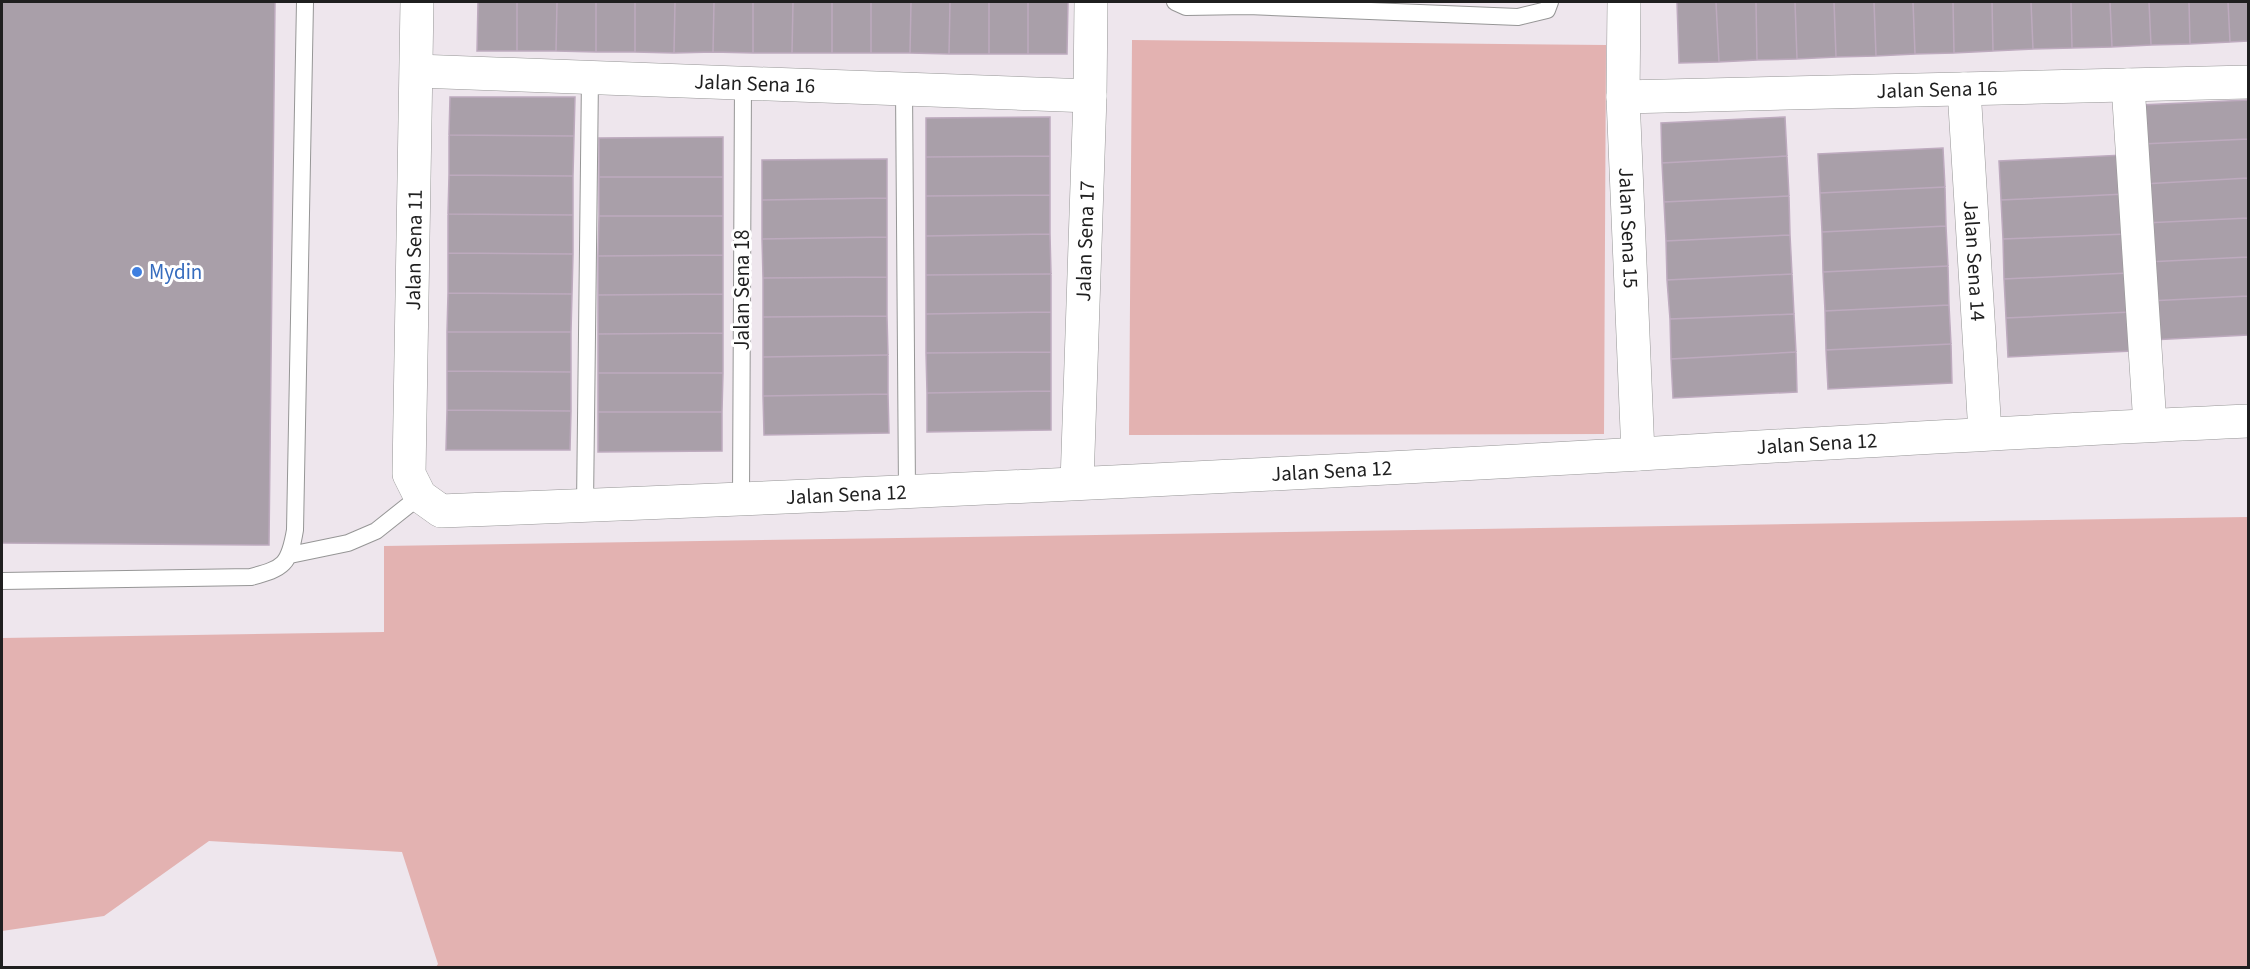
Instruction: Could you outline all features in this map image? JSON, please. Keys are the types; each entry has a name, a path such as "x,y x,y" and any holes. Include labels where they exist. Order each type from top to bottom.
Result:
{"street":[{"name":"Jalan Sena 11","path":"417,2 409,474 420,496"},
{"name":"Jalan Sena 17","path":"1077,483 1091,2"},
{"name":"Jalan Sena 15","path":"1624,2 1623,98 1638,454"},
{"name":"Jalan Sena 16","path":"417,70 1090,96"},
{"name":"Jalan Sena 16","path":"1623,98 2248,82"},
{"path":"2128,85 2150,425"},
{"name":"Jalan Sena 14","path":"1964,89 1985,433"},
{"name":"Jalan Sena 12","path":"420,496 441,511 1077,483 1638,454 1985,433 2248,421"}],"lane":[{"path":"2,581 251,577 276,570 290,555 295,531 305,2"},
{"path":"1175,2 1186,7 1248,4 1518,17 1547,10 1550,2"},
{"path":"585,505 590,77"},
{"name":"Jalan Sena 18","path":"741,498 743,83"},
{"path":"904,88 907,490"},
{"path":"290,555 348,543 376,531 420,496"}],"shaded area":[{"path":"1132,40 1606,45 1604,434 1129,435"},
{"path":"2248,517 2248,967 436,967 438,964 402,852 209,841 104,916 2,931 2,638 384,632 384,546"}],"building":[{"name":"Mydin","path":"2,2 275,2 269,545 2,543"},
{"path":"478,2 517,2 517,51 477,51"},
{"path":"517,2 557,2 556,51 517,51"},
{"path":"557,2 596,2 596,52 556,51"},
{"path":"596,2 635,2 635,52 596,52"},
{"path":"635,2 675,2 674,53 635,52"},
{"path":"675,2 714,2 713,52 674,53"},
{"path":"714,2 753,2 753,53 713,52"},
{"path":"753,2 793,2 792,53 753,53"},
{"path":"793,2 832,2 832,53 792,53"},
{"path":"832,2 871,2 871,53 832,53"},
{"path":"871,2 911,2 910,53 871,53"},
{"path":"911,2 950,2 949,54 910,53"},
{"path":"950,2 989,2 989,54 949,54"},
{"path":"989,2 1028,2 1028,54 989,54"},
{"path":"1028,2 1068,2 1067,54 1028,54"},
{"path":"1677,2 1716,2 1719,62 1679,63"},
{"path":"1716,2 1756,2 1757,60 1719,62"},
{"path":"1756,2 1795,2 1797,59 1757,60"},
{"path":"1795,2 1834,2 1836,57 1797,59"},
{"path":"1834,2 1874,2 1876,56 1836,57"},
{"path":"1874,2 1913,2 1915,54 1876,56"},
{"path":"1913,2 1953,2 1954,53 1915,54"},
{"path":"1953,2 1992,2 1993,51 1954,53"},
{"path":"1992,2 2031,2 2033,49 1993,51"},
{"path":"2031,2 2071,2 2072,48 2033,49"},
{"path":"2071,2 2110,2 2112,47 2072,48"},
{"path":"2110,2 2149,2 2151,45 2112,47"},
{"path":"2149,2 2189,2 2190,44 2151,45"},
{"path":"2189,2 2228,2 2230,42 2190,44"},
{"path":"2228,2 2248,2 2248,41 2230,42"},
{"path":"450,97 575,97 574,136 449,135"},
{"path":"2248,100 2248,139 2142,144 2140,105"},
{"path":"1050,117 1050,156 926,157 926,118"},
{"path":"1785,117 1787,156 1662,163 1661,123"},
{"path":"449,135 574,136 573,176 449,175"},
{"path":"723,137 723,177 599,177 599,138"},
{"path":"2248,139 2248,178 2143,184 2142,144"},
{"path":"1943,148 1945,187 1820,193 1818,154"},
{"path":"2124,155 2125,194 2001,200 1999,161"},
{"path":"1050,156 1050,195 926,196 926,157"},
{"path":"1787,156 1789,196 1664,202 1662,163"},
{"path":"887,159 887,198 762,200 762,160"},
{"path":"449,175 573,176 573,215 448,214"},
{"path":"599,177 723,177 723,216 599,216"},
{"path":"2248,178 2248,218 2145,223 2143,184"},
{"path":"1945,187 1946,226 1822,232 1820,193"},
{"path":"2125,194 2127,234 2003,239 2001,200"},
{"path":"1050,195 1050,234 926,236 926,196"},
{"path":"1789,196 1790,235 1666,241 1664,202"},
{"path":"887,198 887,237 762,239 762,200"},
{"path":"448,214 573,215 573,254 448,253"},
{"path":"599,216 723,216 723,255 598,256"},
{"path":"2248,218 2248,257 2147,262 2145,223"},
{"path":"1946,226 1948,266 1823,272 1822,232"},
{"path":"1050,234 1051,274 926,275 926,236"},
{"path":"2127,234 2128,273 2004,279 2003,239"},
{"path":"1790,235 1792,274 1667,280 1666,241"},
{"path":"887,237 887,277 763,278 762,239"},
{"path":"448,253 573,254 572,294 448,293"},
{"path":"723,255 723,294 598,295 598,256"},
{"path":"2248,257 2248,296 2149,301 2147,262"},
{"path":"1948,266 1949,305 1825,311 1823,272"},
{"path":"2128,273 2131,312 2006,318 2004,279"},
{"path":"1051,274 1051,312 926,314 926,275"},
{"path":"1792,274 1794,314 1670,319 1667,280"},
{"path":"887,277 887,316 763,317 763,278"},
{"path":"448,293 572,294 571,332 447,332"},
{"path":"723,294 723,333 598,334 598,295"},
{"path":"2248,296 2248,335 2151,340 2149,301"},
{"path":"1949,305 1951,344 1826,350 1825,311"},
{"path":"1051,312 1051,352 926,353 926,314"},
{"path":"2131,312 2132,351 2008,357 2006,318"},
{"path":"1794,314 1796,352 1671,359 1670,319"},
{"path":"887,316 888,355 763,357 763,317"},
{"path":"447,332 571,332 571,372 447,371"},
{"path":"723,333 723,373 598,373 598,334"},
{"path":"1951,344 1952,383 1828,389 1826,350"},
{"path":"1051,352 1051,391 927,393 926,353"},
{"path":"1796,352 1797,392 1673,398 1671,359"},
{"path":"888,355 888,394 763,396 763,357"},
{"path":"447,371 571,372 571,411 447,410"},
{"path":"598,373 723,373 722,412 598,412"},
{"path":"1051,391 1051,430 927,432 927,393"},
{"path":"888,394 889,433 764,435 763,396"},
{"path":"447,410 571,411 570,450 446,450"},
{"path":"598,412 722,412 722,451 598,452"}],"place":[{"name":"Mydin","path":"137,272"}]}
